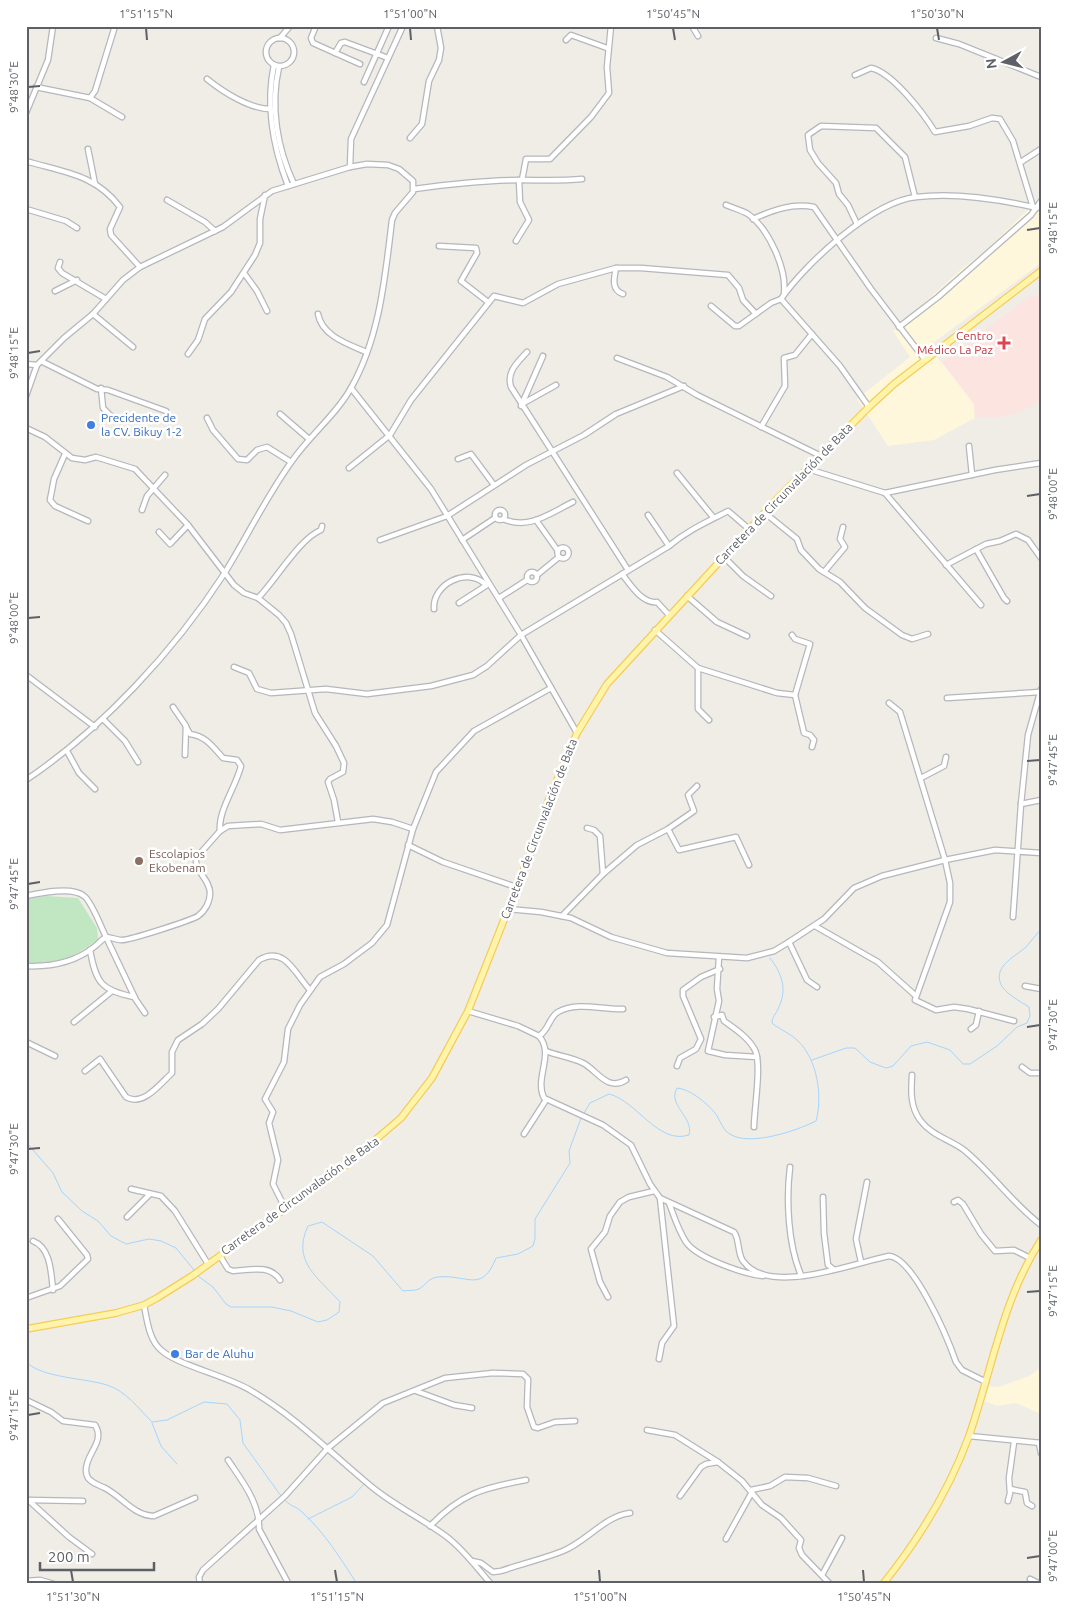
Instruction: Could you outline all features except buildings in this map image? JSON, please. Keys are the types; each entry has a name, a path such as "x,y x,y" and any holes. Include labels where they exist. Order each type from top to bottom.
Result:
{"main road":[{"name":"Carretera de Circunvalación de Bata","path":"26,1329 144,1305 192,1276 286,1208 364,1151 400,1118 432,1078 468,1011 534,844 549,799 577,733 607,684 749,529 868,407 925,360 1041,271"},
{"path":"884,1584 927,1522 948,1485 969,1436 1008,1306 1030,1258 1041,1240"}],"street":[{"path":"26,112 48,60 54,26"},
{"path":"90,98 95,90 115,26"},
{"path":"316,26 311,41 360,64"},
{"path":"364,82 389,26"},
{"path":"350,167 351,139 403,26"},
{"path":"410,138 422,124 428,81 440,60 441,48 437,26"},
{"path":"516,241 529,220 520,202 520,180 526,159 550,159 605,101 610,89 607,48 611,26"},
{"path":"692,26 698,36"},
{"path":"280,38 288,40 294,48 294,57 288,64 276,66 267,59 266,49 271,41 280,38 289,28"},
{"path":"288,40 289,28"},
{"path":"566,40 571,35 577,35 607,48"},
{"path":"936,38 959,44 1041,78"},
{"path":"335,53 341,43 345,42 388,58"},
{"path":"276,66 270,109 273,135 288,186"},
{"path":"276,66 276,114 283,153 294,184"},
{"path":"855,75 871,68 885,75 923,114 935,132 969,126 992,118 1000,119 1013,140 1035,208"},
{"path":"207,79 248,105 256,108 270,109"},
{"path":"36,87 90,98 122,118"},
{"path":"857,224 848,205 839,194 836,183 818,163 810,150 808,135 820,126 866,127 881,131 904,157 915,197"},
{"path":"88,149 95,184"},
{"path":"1021,162 1041,149"},
{"path":"26,161 89,178 120,207 110,229 111,235 140,267"},
{"path":"26,396 37,366 140,267 215,231 265,195 294,184 366,164 388,165 399,169 413,181 414,189 395,213 392,220 383,291 366,352 351,388 335,411 291,462 224,574 185,628 95,727 67,751 26,780"},
{"path":"89,178 94,175"},
{"path":"414,189 520,180 548,182 582,179"},
{"path":"188,354 198,340 205,319 231,292 259,247 260,219 265,195"},
{"path":"712,306 736,327 782,297 837,240 857,224 881,210 915,197 970,196 1035,208"},
{"path":"167,200 205,222 215,231"},
{"path":"899,327 938,297 1041,201"},
{"path":"753,219 774,210 790,206 801,204 814,207 899,327 925,360"},
{"path":"726,205 746,213 753,219 769,241 780,261 784,281 782,297 840,366 868,407"},
{"path":"26,209 66,221 77,228"},
{"path":"439,246 476,248 477,253 461,281 488,302"},
{"path":"60,262 59,270 106,299"},
{"path":"349,468 390,435 411,400 488,302 496,296 522,303 558,284 616,268 641,268 728,275 739,288 743,300 756,314"},
{"path":"616,268 614,286 618,293 623,294"},
{"path":"244,273 267,311"},
{"path":"55,292 78,280"},
{"path":"93,314 133,347"},
{"path":"318,314 321,325 330,334 366,352"},
{"path":"761,427 785,386 784,358 795,355 812,334"},
{"path":"527,352 513,368 510,377 511,387 628,570"},
{"path":"522,405 543,356"},
{"path":"617,358 651,370 821,456"},
{"path":"42,362 97,388 166,411"},
{"path":"26,364 37,366"},
{"path":"522,405 556,385"},
{"path":"380,540 447,516 494,485 552,450 584,435 616,414 684,386"},
{"path":"101,388 103,408 114,419"},
{"path":"351,388 421,476 488,585 499,598 577,733"},
{"path":"280,414 309,439"},
{"path":"207,418 213,430 238,459 251,459 258,450 267,447 291,462"},
{"path":"26,428 45,437 66,454 85,460 96,456 135,469 188,525 224,574 244,593 258,598 286,623 296,646 315,712 344,763 343,772 328,782 338,822"},
{"path":"969,446 972,475"},
{"path":"66,454 54,479 50,500 54,506 88,521"},
{"path":"458,459 471,454 494,485"},
{"path":"808,469 885,493 1041,463"},
{"path":"677,473 713,517"},
{"path":"142,510 143,503 165,475"},
{"path":"885,493 981,605"},
{"path":"495,518 520,524 536,520 573,502"},
{"path":"462,540 495,518 496,512 501,511 504,514 503,519"},
{"path":"234,667 246,671 254,686 266,692 336,690 349,694 368,694 447,683 479,672 521,635 669,546 684,532 713,517 728,511 749,529"},
{"path":"765,513 797,539 801,550 824,572 840,582 865,608 902,635 912,639 928,634"},
{"path":"648,514 669,546"},
{"path":"499,598 527,580 534,582 537,575 558,554 536,520"},
{"path":"159,532 170,544 188,525"},
{"path":"258,598 293,554 314,533 321,530 322,526"},
{"path":"824,572 845,547 840,539 843,527"},
{"path":"946,565 976,549 1016,534 1025,537 1041,558"},
{"path":"976,549 1004,598 1007,600"},
{"path":"724,557 743,576 772,596"},
{"path":"622,574 644,598 652,603 657,602 669,615"},
{"path":"434,609 434,601 440,590 458,578 473,577 488,585"},
{"path":"459,603 488,585"},
{"path":"687,596 717,622 747,636"},
{"path":"655,630 698,668 777,694 795,695"},
{"path":"792,635 795,639 810,644 795,695 804,733 810,735 814,740 812,747"},
{"path":"698,668 698,709 709,720"},
{"path":"26,675 95,727"},
{"path":"286,1208 273,1184 278,1160 269,1123 273,1112 265,1099 284,1062 288,1028 310,990 320,977 344,964 372,943 388,925 413,828 436,772 474,731 551,688"},
{"path":"947,698 1040,690 1034,723 1028,735 1017,850 1014,916"},
{"path":"889,703 900,712 945,860 950,883 950,902 915,1000 936,1010 959,1007 1014,1020"},
{"path":"173,707 190,734 197,735 214,745 222,758 237,760 241,766 236,785 219,819 220,831"},
{"path":"103,719 122,737 138,762"},
{"path":"185,755 186,727"},
{"path":"67,751 79,773 95,789"},
{"path":"921,778 944,766 946,757"},
{"path":"562,916 603,874 637,845 668,829 694,811 688,795 697,786"},
{"path":"1021,804 1041,800"},
{"path":"26,966 57,965 90,950 106,937 125,940 192,920 202,913 209,900 210,892 209,885 197,867 196,858 220,831 228,826 253,824 280,830 338,822 380,820 413,828"},
{"path":"587,828 594,830 600,836 603,874"},
{"path":"668,829 679,850 736,837 749,865"},
{"path":"408,844 442,862 516,887"},
{"path":"508,909 562,916 578,921 599,933 667,953 719,957 758,956 774,951 815,926 842,898 858,886 882,876 945,860 996,850 1041,852"},
{"path":"26,896 57,892 80,894 87,899 134,997 145,1013"},
{"path":"815,926 878,962 916,996"},
{"path":"789,942 807,980 817,987"},
{"path":"90,950 96,978 112,991 134,997"},
{"path":"85,1071 100,1058 126,1097 131,1100 143,1099 172,1073 172,1052 178,1040 202,1024 218,1009 259,960 266,956 273,954 284,958 310,990"},
{"path":"719,957 720,969 717,989 719,1001 707,1046 709,1052 757,1057"},
{"path":"677,1066 680,1058 696,1048 701,1039 682,996 684,990 701,977 720,969"},
{"path":"1025,986 1041,989"},
{"path":"74,1022 112,991"},
{"path":"539,1036 547,1030 554,1015 560,1011 591,1007 608,1010 623,1009"},
{"path":"468,1011 518,1026 539,1036 546,1051 541,1089 546,1100 603,1125 631,1145 654,1191 660,1198 734,1232 743,1261 765,1276"},
{"path":"972,1030 976,1025 979,1011"},
{"path":"714,1017 722,1015 724,1021 747,1039 755,1050 757,1057 754,1127"},
{"path":"26,1042 55,1056"},
{"path":"546,1051 583,1063 608,1082 617,1084 626,1080"},
{"path":"1022,1067 1030,1073 1041,1073"},
{"path":"912,1075 911,1096 920,1120 932,1132 957,1146 981,1165 1019,1208 1041,1226"},
{"path":"524,1134 546,1100"},
{"path":"790,1167 787,1201 796,1261 801,1275"},
{"path":"861,1262 857,1251 856,1232 867,1182"},
{"path":"140,1191 131,1189 161,1196 169,1204 208,1264"},
{"path":"608,1298 600,1282 591,1249 605,1232 610,1216 620,1202 629,1197 654,1191"},
{"path":"127,1216 150,1194"},
{"path":"823,1197 825,1244 828,1265 833,1269"},
{"path":"659,1359 662,1343 674,1326 660,1198"},
{"path":"954,1202 958,1200 963,1204 981,1234 995,1251 1014,1250 1030,1258"},
{"path":"669,1203 679,1229 690,1247 710,1259 745,1272 777,1278 833,1269 892,1256 905,1265 921,1285 956,1362 967,1373 986,1382"},
{"path":"26,1298 53,1290 79,1270 88,1259 87,1255 58,1219"},
{"path":"33,1241 39,1243 47,1255 53,1290"},
{"path":"220,1256 228,1269 232,1271 268,1269 273,1271 280,1280"},
{"path":"144,1305 152,1337 163,1353 250,1389 275,1406 328,1448 372,1487 452,1541 472,1561 489,1583"},
{"path":"200,1584 199,1577 203,1570 280,1501 328,1448 383,1403 403,1393 416,1391 444,1378 493,1372 523,1374 528,1379 528,1406 534,1427 538,1428 555,1422 574,1421"},
{"path":"416,1391 454,1406 472,1408"},
{"path":"26,1400 54,1414 63,1421 95,1425 98,1436 97,1442 87,1458 86,1473 94,1483 106,1488 125,1504 154,1516 195,1498"},
{"path":"647,1430 675,1435 718,1462 751,1491 762,1505 781,1518 795,1532 801,1540 800,1552 830,1584"},
{"path":"969,1436 1014,1442 1040,1443 1041,1452"},
{"path":"1008,1501 1014,1442"},
{"path":"228,1460 247,1488 260,1520 259,1529 287,1581"},
{"path":"680,1496 702,1467 706,1464 718,1462"},
{"path":"726,1539 751,1491 770,1486 785,1477 808,1478 836,1486"},
{"path":"430,1526 458,1501 481,1490 526,1480"},
{"path":"1010,1489 1025,1492 1027,1503 1032,1506"},
{"path":"27,1499 83,1501"},
{"path":"27,1499 69,1537 92,1554"},
{"path":"472,1561 481,1562 493,1572 500,1571 564,1551 621,1514 630,1513"},
{"path":"822,1575 842,1538"},
{"path":"1030,1579 1040,1584"},
{"path":"26,1581 40,1580 54,1584"}],"shaded area":[{"path":"1041,197 1041,263 929,346 974,404 975,418 934,440 888,446 857,399 910,357 893,331 964,267 984,252"},
{"name":"Centro Médico La Paz","path":"1041,292 1041,400 1025,410 999,418 975,418 974,404 942,362 1030,296 1032,298"},
{"path":"1041,1368 1041,1414 1016,1403 997,1406 984,1401 989,1386 999,1387 1029,1376"}],"green space":[{"path":"46,896 78,898 97,928 98,939 74,955 66,958 57,961 29,963 26,958 26,899"}],"waterway":[{"path":"812,1060 846,1048 855,1048 870,1062 886,1068 893,1066 911,1046 927,1042 950,1050 963,1064 970,1064 997,1046 1017,1027 1027,1023 1030,1016 1029,1007 1005,990 999,976 1003,966 1026,947 1041,929"},
{"path":"584,1113 590,1103 609,1094 619,1098 667,1134 689,1135 688,1122 675,1100 677,1088 698,1097 708,1105 725,1130 733,1136 756,1139 769,1137 783,1134 816,1121 819,1100 817,1078 810,1058 798,1041 772,1023 781,1002 783,988 778,970 770,958"},
{"path":"198,1276 213,1287 226,1304 231,1307 272,1307 291,1311 318,1322 327,1320 339,1312 340,1302 316,1277 305,1260 303,1250 308,1226 322,1222 373,1256 403,1291 419,1289 429,1280 438,1277 479,1279 485,1276 491,1269 496,1258 518,1254 533,1246 535,1219 570,1163 569,1151 581,1118"},
{"path":"26,1142 53,1173 62,1192 82,1211 98,1221 111,1236 126,1244 149,1239 161,1241 176,1248 194,1270"},
{"path":"26,1362 42,1371 114,1388 131,1400 152,1422 167,1420 204,1402 227,1404 240,1420 243,1443 281,1496"},
{"path":"152,1423 161,1446 177,1464"},
{"path":"308,1519 352,1497 364,1484"},
{"path":"284,1499 300,1510 318,1529 357,1584"}],"place":[{"name":"Centro Médico La Paz","path":"1004,343"},
{"name":"Precidente de la CV. Bikuy 1-2","path":"91,425"},
{"name":"Escolapios Ekobenam","path":"139,861"},
{"name":"Bar de Aluhu","path":"175,1354"}]}
